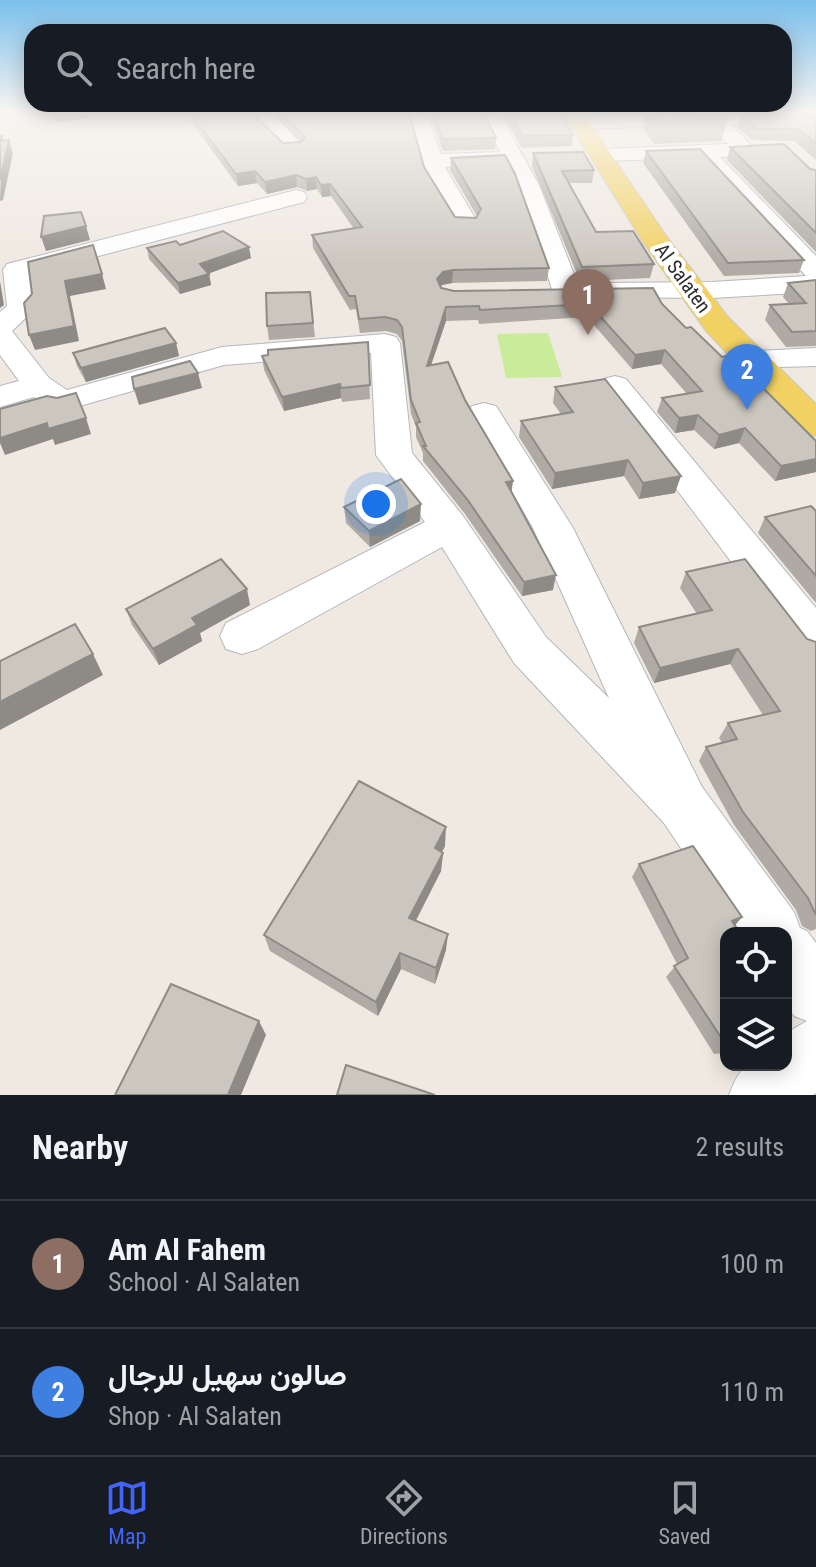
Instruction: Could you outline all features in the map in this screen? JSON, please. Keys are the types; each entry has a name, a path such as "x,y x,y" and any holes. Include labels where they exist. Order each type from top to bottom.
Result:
{"main road":[{"name":"Al Salaten","path":"607,164 702,290 816,425"},
{"name":"Al Salaten","path":"762,359 816,396"}],"street":[{"path":"434,164 438,178 466,223"},
{"path":"517,164 528,185 567,292"},
{"path":"715,164 816,271"},
{"path":"0,326 21,309 16,270 296,197"},
{"path":"538,292 702,290 816,284"},
{"path":"0,335 38,385 62,401 222,356 385,343 394,455 449,526 530,650 683,805 769,927"},
{"path":"762,359 816,357"},
{"path":"0,397 38,385"},
{"path":"615,386 816,640"},
{"path":"484,413 553,528 683,805"},
{"path":"242,636 449,526"},
{"path":"792,960 816,994"},
{"path":"762,1095 816,1050"}],"green space":[{"path":"548,333 562,377 506,378 497,334"}],"building":[{"path":"229,164 423,164 455,217 476,218 481,209 455,164 510,164 549,268 453,270 443,272 437,279 441,288 454,291 653,288 662,304 686,328 691,327 722,357 730,355 816,441 816,459 781,466 745,428 719,435 698,415 679,418 662,398 702,391 665,350 635,355 589,304 480,310 479,306 446,307 427,366 448,362 465,400 513,481 506,482 556,575 524,582 467,499 423,446 426,446 416,423 420,422 411,400 402,327 397,320 385,317 359,319 355,296 349,296 312,235 362,227 330,184 321,185 316,177 306,179 296,175 265,182 255,171 236,174"},
{"path":"538,164 590,164 594,170 562,171 596,232 633,231 654,264 582,267"},
{"path":"656,164 714,164 804,260 728,263"},
{"path":"747,164 805,164 816,170 816,233"},
{"path":"81,212 86,226 41,237 44,216"},
{"path":"223,231 249,247 200,264 209,274 178,283 147,248 176,241 180,245"},
{"path":"93,245 102,274 65,281 74,326 29,335 24,303 32,294 28,262"},
{"path":"816,280 816,331 792,332 770,305 806,303 788,283"},
{"path":"310,292 313,323 267,326 266,293"},
{"path":"165,328 176,343 81,368 73,353"},
{"path":"368,342 370,385 341,388 340,384 282,397 262,356 268,355 268,350"},
{"path":"190,361 198,373 134,389 132,377"},
{"path":"605,379 681,476 643,483 628,460 555,473 521,421 573,412 555,387"},
{"path":"76,393 86,418 48,429 47,423 0,438 0,409 47,396 57,398"},
{"path":"401,479 421,504 369,531 344,507"},
{"path":"811,506 816,511 816,576 765,517"},
{"path":"221,559 247,589 192,618 197,625 153,649 126,609"},
{"path":"745,559 807,639 816,642 816,915 808,898 743,812 706,747 737,739 728,723 780,711 738,649 660,668 639,627 712,610 686,572"},
{"path":"75,624 93,654 0,702 0,661"},
{"path":"359,781 446,827 435,848 443,853 409,918 448,934 436,968 400,953 376,1002 264,935"},
{"path":"693,846 742,917 732,921 736,927 720,927 720,1036 674,966 688,958 639,864"},
{"path":"171,984 259,1021 228,1095 115,1095"},
{"path":"346,1065 435,1095 337,1095"}],"place":[{"name":"Am Al Fahem","path":"588,335"},
{"name":"صالون سهيل للرجال","path":"747,410"}]}
